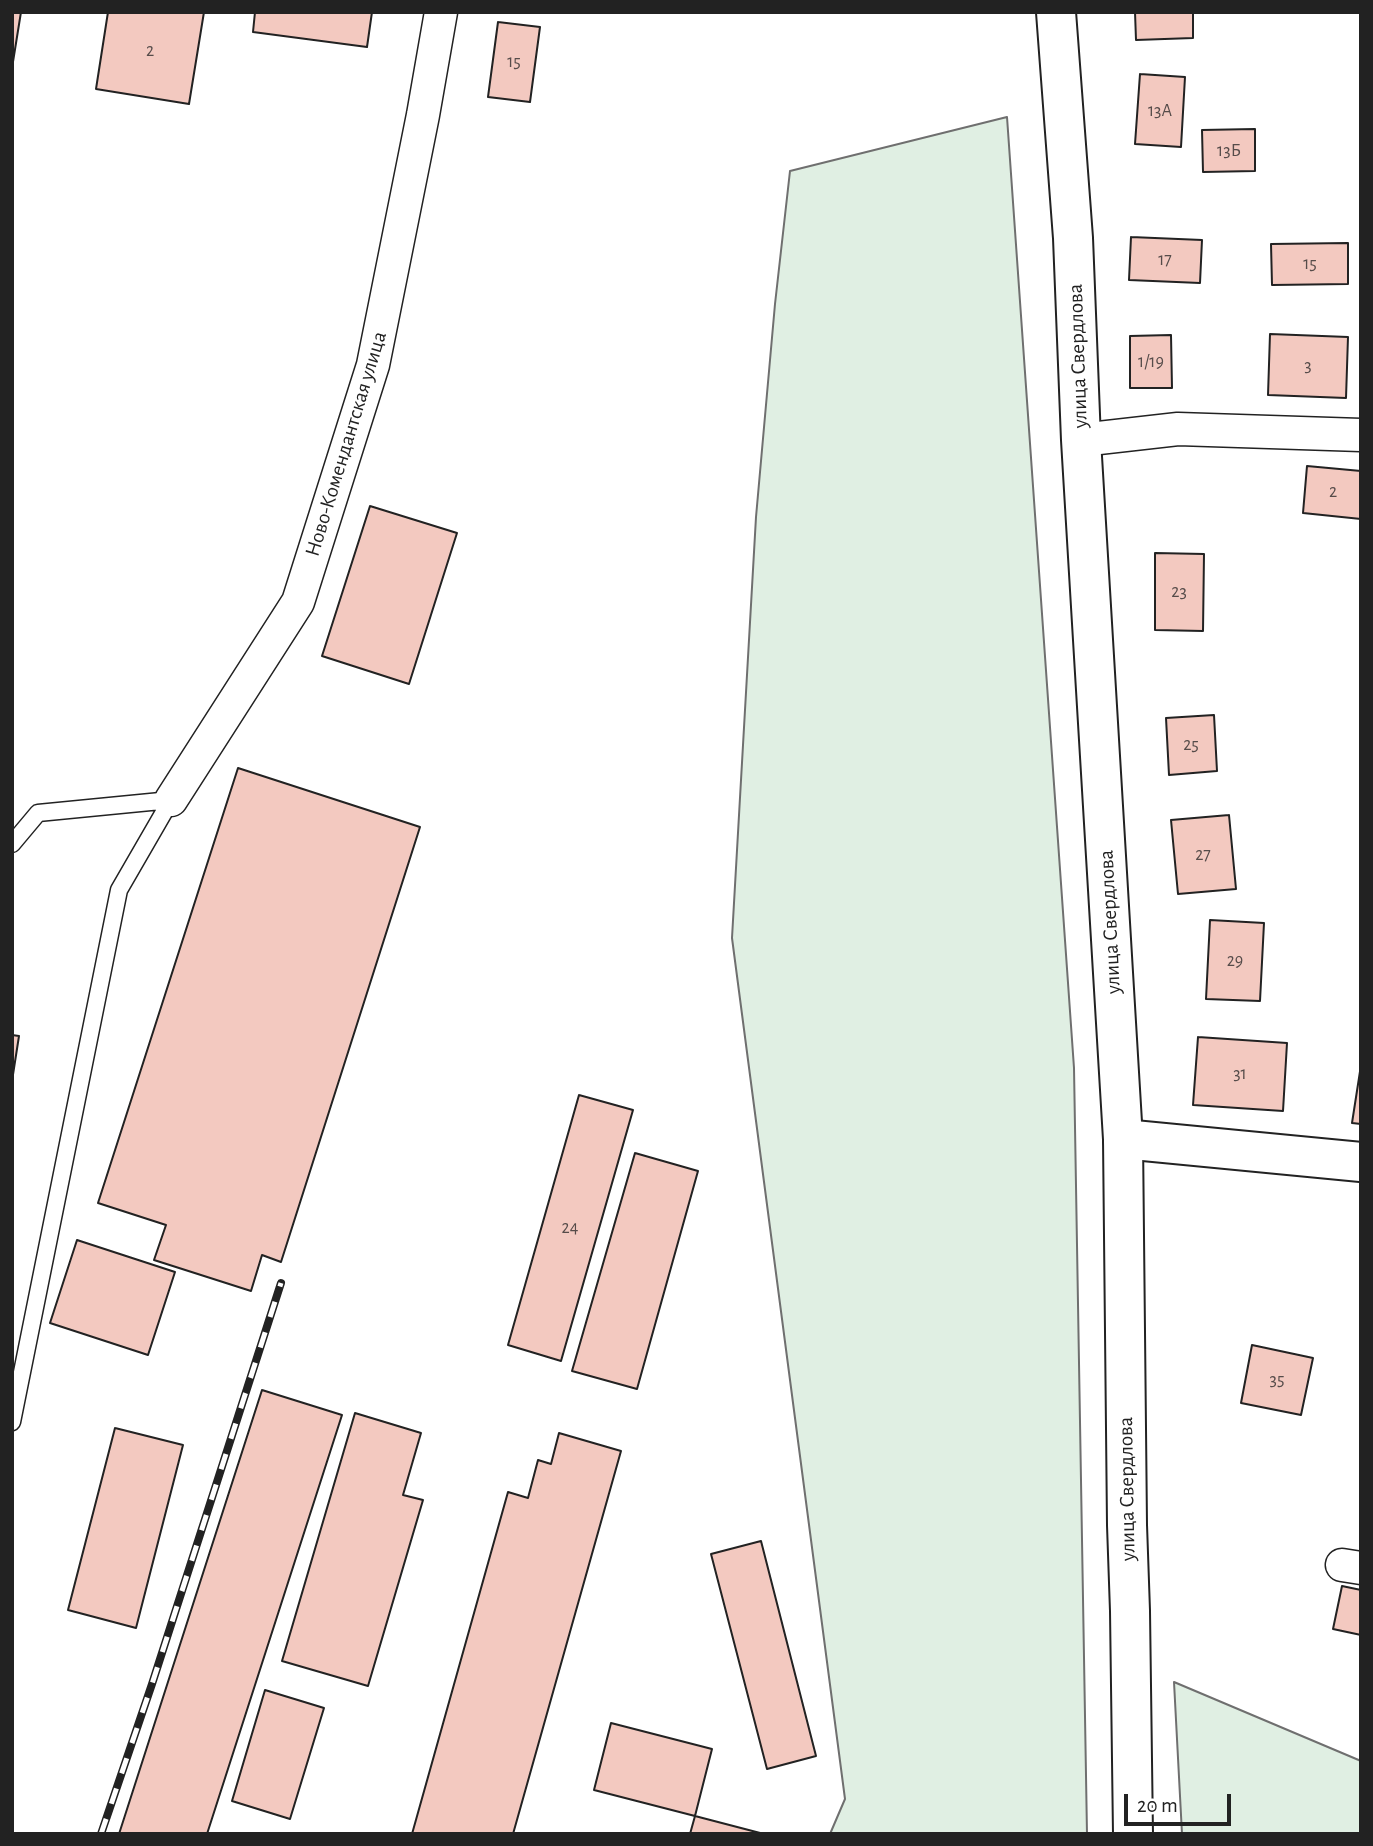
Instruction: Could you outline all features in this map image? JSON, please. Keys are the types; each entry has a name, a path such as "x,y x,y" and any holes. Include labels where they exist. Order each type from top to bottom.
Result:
{"main road":[{"name":"улица Свердлова","path":"1056,12 1073,238 1081,440 1123,1139 1133,1834"},
{"path":"1123,1139 1361,1162"}],"street":[{"name":"Ново-Комендантская улица","path":"171,800 298,602 373,365 424,115 441,12"},
{"path":"1081,440 1178,429 1361,435"}],"lane":[{"path":"12,844 38,813 171,800"},
{"path":"12,1422 119,890 171,800"}],"green space":[{"path":"1007,117 1074,1068 1087,1834 830,1834 845,1799 732,938 756,517 775,304 790,171"},
{"path":"1174,1682 1361,1761 1361,1834 1182,1834"}],"building":[{"path":"12,12 21,12 12,68"},
{"path":"108,12 204,12 189,104 96,89"},
{"path":"255,12 372,12 367,47 253,32"},
{"path":"1135,12 1193,12 1193,38 1136,40"},
{"path":"498,22 540,27 530,102 488,97"},
{"path":"1140,74 1185,77 1181,147 1135,144"},
{"path":"1255,129 1255,171 1203,172 1202,130"},
{"path":"1131,237 1202,240 1200,283 1129,280"},
{"path":"1348,243 1348,284 1272,285 1271,244"},
{"path":"1270,334 1348,337 1346,398 1268,395"},
{"path":"1171,335 1172,388 1130,388 1130,336"},
{"path":"1307,466 1361,471 1361,519 1303,513"},
{"path":"370,506 457,533 409,684 322,656"},
{"path":"1155,553 1204,554 1203,631 1155,630"},
{"path":"1214,715 1217,771 1169,775 1166,718"},
{"path":"238,768 420,827 281,1262 262,1255 251,1291 154,1260 166,1225 98,1203"},
{"path":"1229,815 1236,889 1178,894 1171,820"},
{"path":"1210,920 1264,923 1260,1001 1206,999"},
{"path":"12,1035 19,1036 12,1081"},
{"path":"1198,1037 1287,1043 1283,1111 1193,1105"},
{"path":"1361,1065 1361,1124 1352,1123"},
{"path":"579,1095 633,1110 561,1361 508,1345"},
{"path":"635,1153 698,1171 637,1389 572,1371"},
{"path":"77,1240 175,1272 148,1355 50,1323"},
{"path":"1252,1345 1313,1358 1301,1415 1241,1403"},
{"path":"262,1390 342,1415 207,1834 119,1834"},
{"path":"355,1413 421,1433 403,1495 423,1500 368,1686 282,1661"},
{"path":"115,1428 183,1445 136,1628 68,1610"},
{"path":"559,1433 621,1451 513,1834 412,1834 508,1492 528,1498 538,1460 551,1464"},
{"path":"761,1541 816,1756 767,1769 711,1554"},
{"path":"1342,1586 1361,1590 1361,1635 1333,1629"},
{"path":"265,1690 324,1708 290,1819 232,1801"},
{"path":"611,1723 712,1749 695,1816 594,1790"},
{"path":"695,1816 764,1834 690,1834"}],"railway":[{"path":"101,1834 281,1283"}]}
